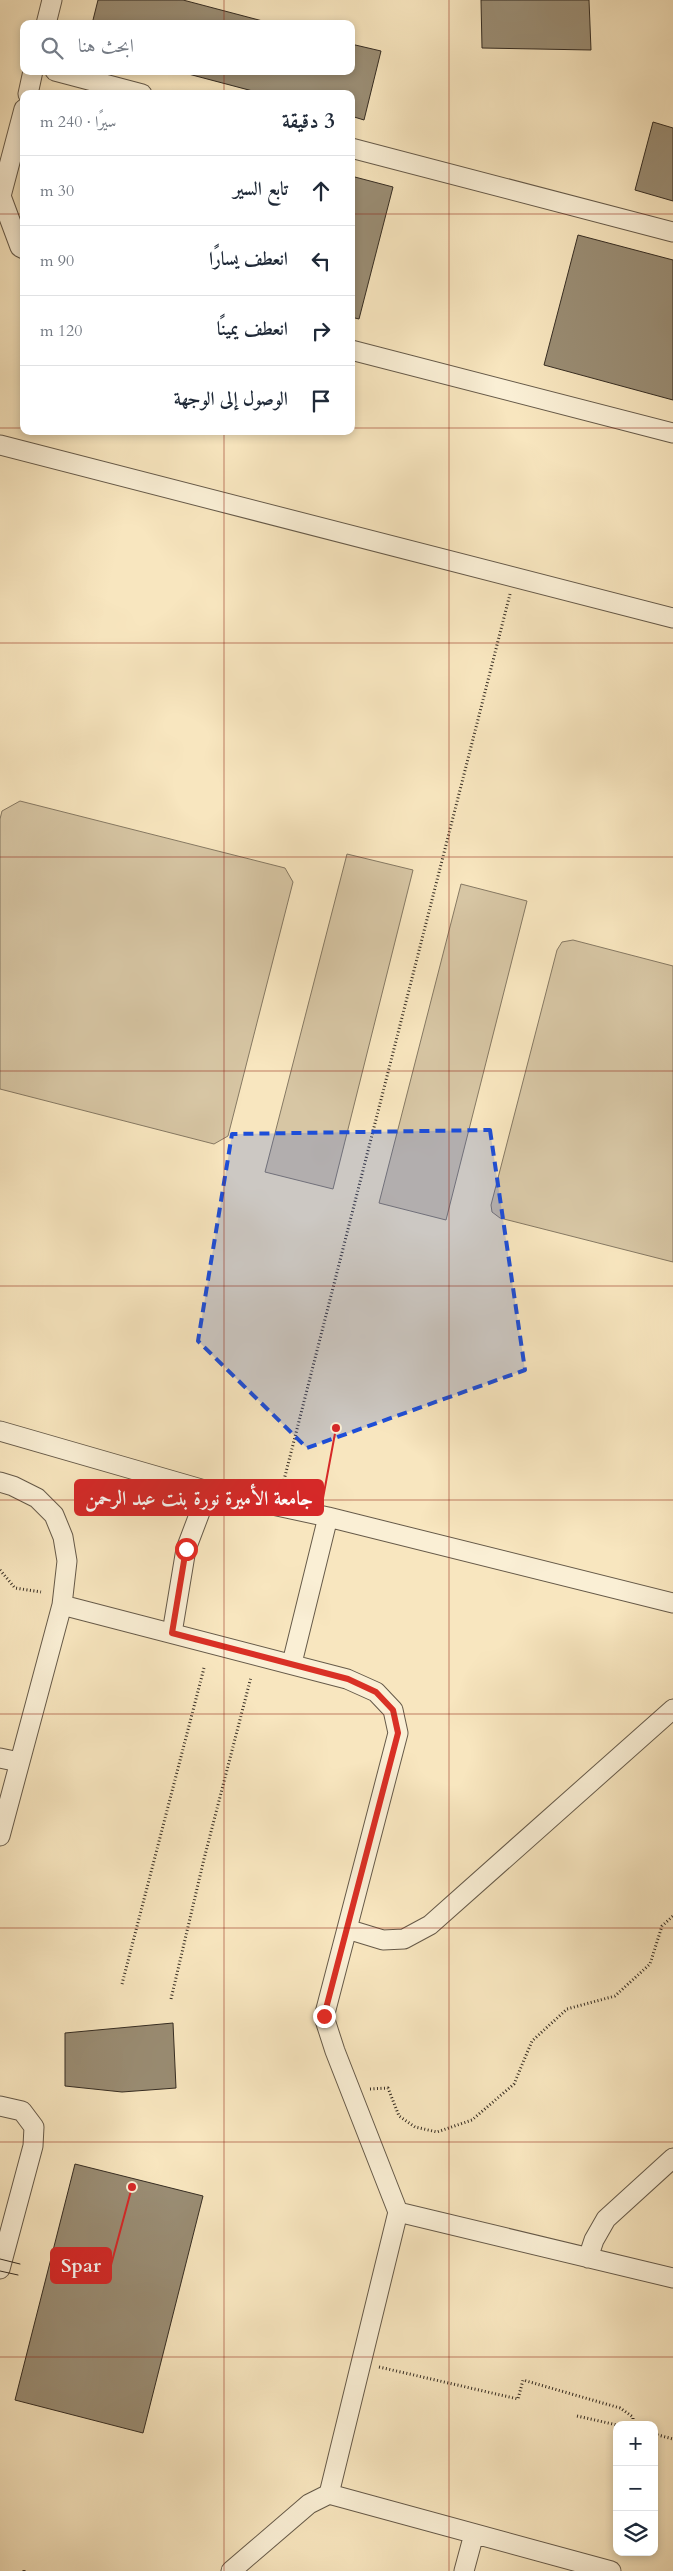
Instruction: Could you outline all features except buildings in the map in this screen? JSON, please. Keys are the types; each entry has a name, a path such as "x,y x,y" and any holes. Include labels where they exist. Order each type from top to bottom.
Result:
{"street":[{"path":"47,20 52,0"},
{"path":"29,90 32,75"},
{"path":"70,75 127,90"},
{"path":"20,124 1,196 20,247"},
{"path":"355,149 673,232"},
{"path":"355,351 673,433"},
{"path":"0,445 673,618"},
{"path":"0,1431 208,1491 328,1518 673,1603"},
{"path":"0,1482 37,1498 54,1516 63,1538 67,1561 62,1605 0,1836"},
{"path":"172,1633 198,1554 208,1491"},
{"path":"292,1663 328,1518"},
{"path":"62,1605 348,1679 376,1692 393,1710 398,1733 324,2016 335,2052 398,2212 329,2494"},
{"path":"347,1929 383,1940 404,1939 430,1925 673,1709"},
{"path":"0,1758 19,1762"},
{"path":"0,2106 22,2111 34,2127 33,2146 0,2269"},
{"path":"588,2258 594,2240 606,2219 673,2158"},
{"path":"398,2212 673,2278"},
{"path":"231,2571 309,2504 329,2494 611,2571"},
{"path":"464,2571 474,2534"}],"path":[{"path":"284,1480 515,576"},
{"path":"0,1570 15,1588 41,1592"},
{"path":"122,1984 204,1668"},
{"path":"171,1999 204,1859 251,1676"},
{"path":"370,2089 388,2088 399,2116 415,2127 437,2132 472,2120 514,2084 532,2041 566,2009 615,1996 650,1964 662,1926 673,1916"},
{"path":"376,2366 518,2399 523,2380 620,2408 633,2417 633,2421"},
{"path":"577,2416 613,2424"},
{"path":"658,2435 673,2439"}],"highlighted area":[{"path":"490,1130 525,1370 307,1448 198,1341 232,1134"}],"shaded area":[{"path":"20,801 285,868 293,882 228,1136 214,1144 0,1089 0,819 2,811"},
{"path":"347,854 413,870 333,1189 265,1172"},
{"path":"461,884 527,901 446,1220 379,1203"},
{"path":"573,940 673,966 673,1262 500,1218 492,1212 491,1205 557,950 562,942"}],"tram line":[{"path":"0,2259 20,2264"},
{"path":"0,2271 18,2275"}],"place":[{"name":"جامعة الأميرة نورة بنت عبد الرحمن","path":"336,1428"},
{"name":"Spar","path":"132,2187"}],"route":[{"path":"186,1549 172,1633 348,1679 376,1692 393,1710 398,1733 324,2016"}]}
